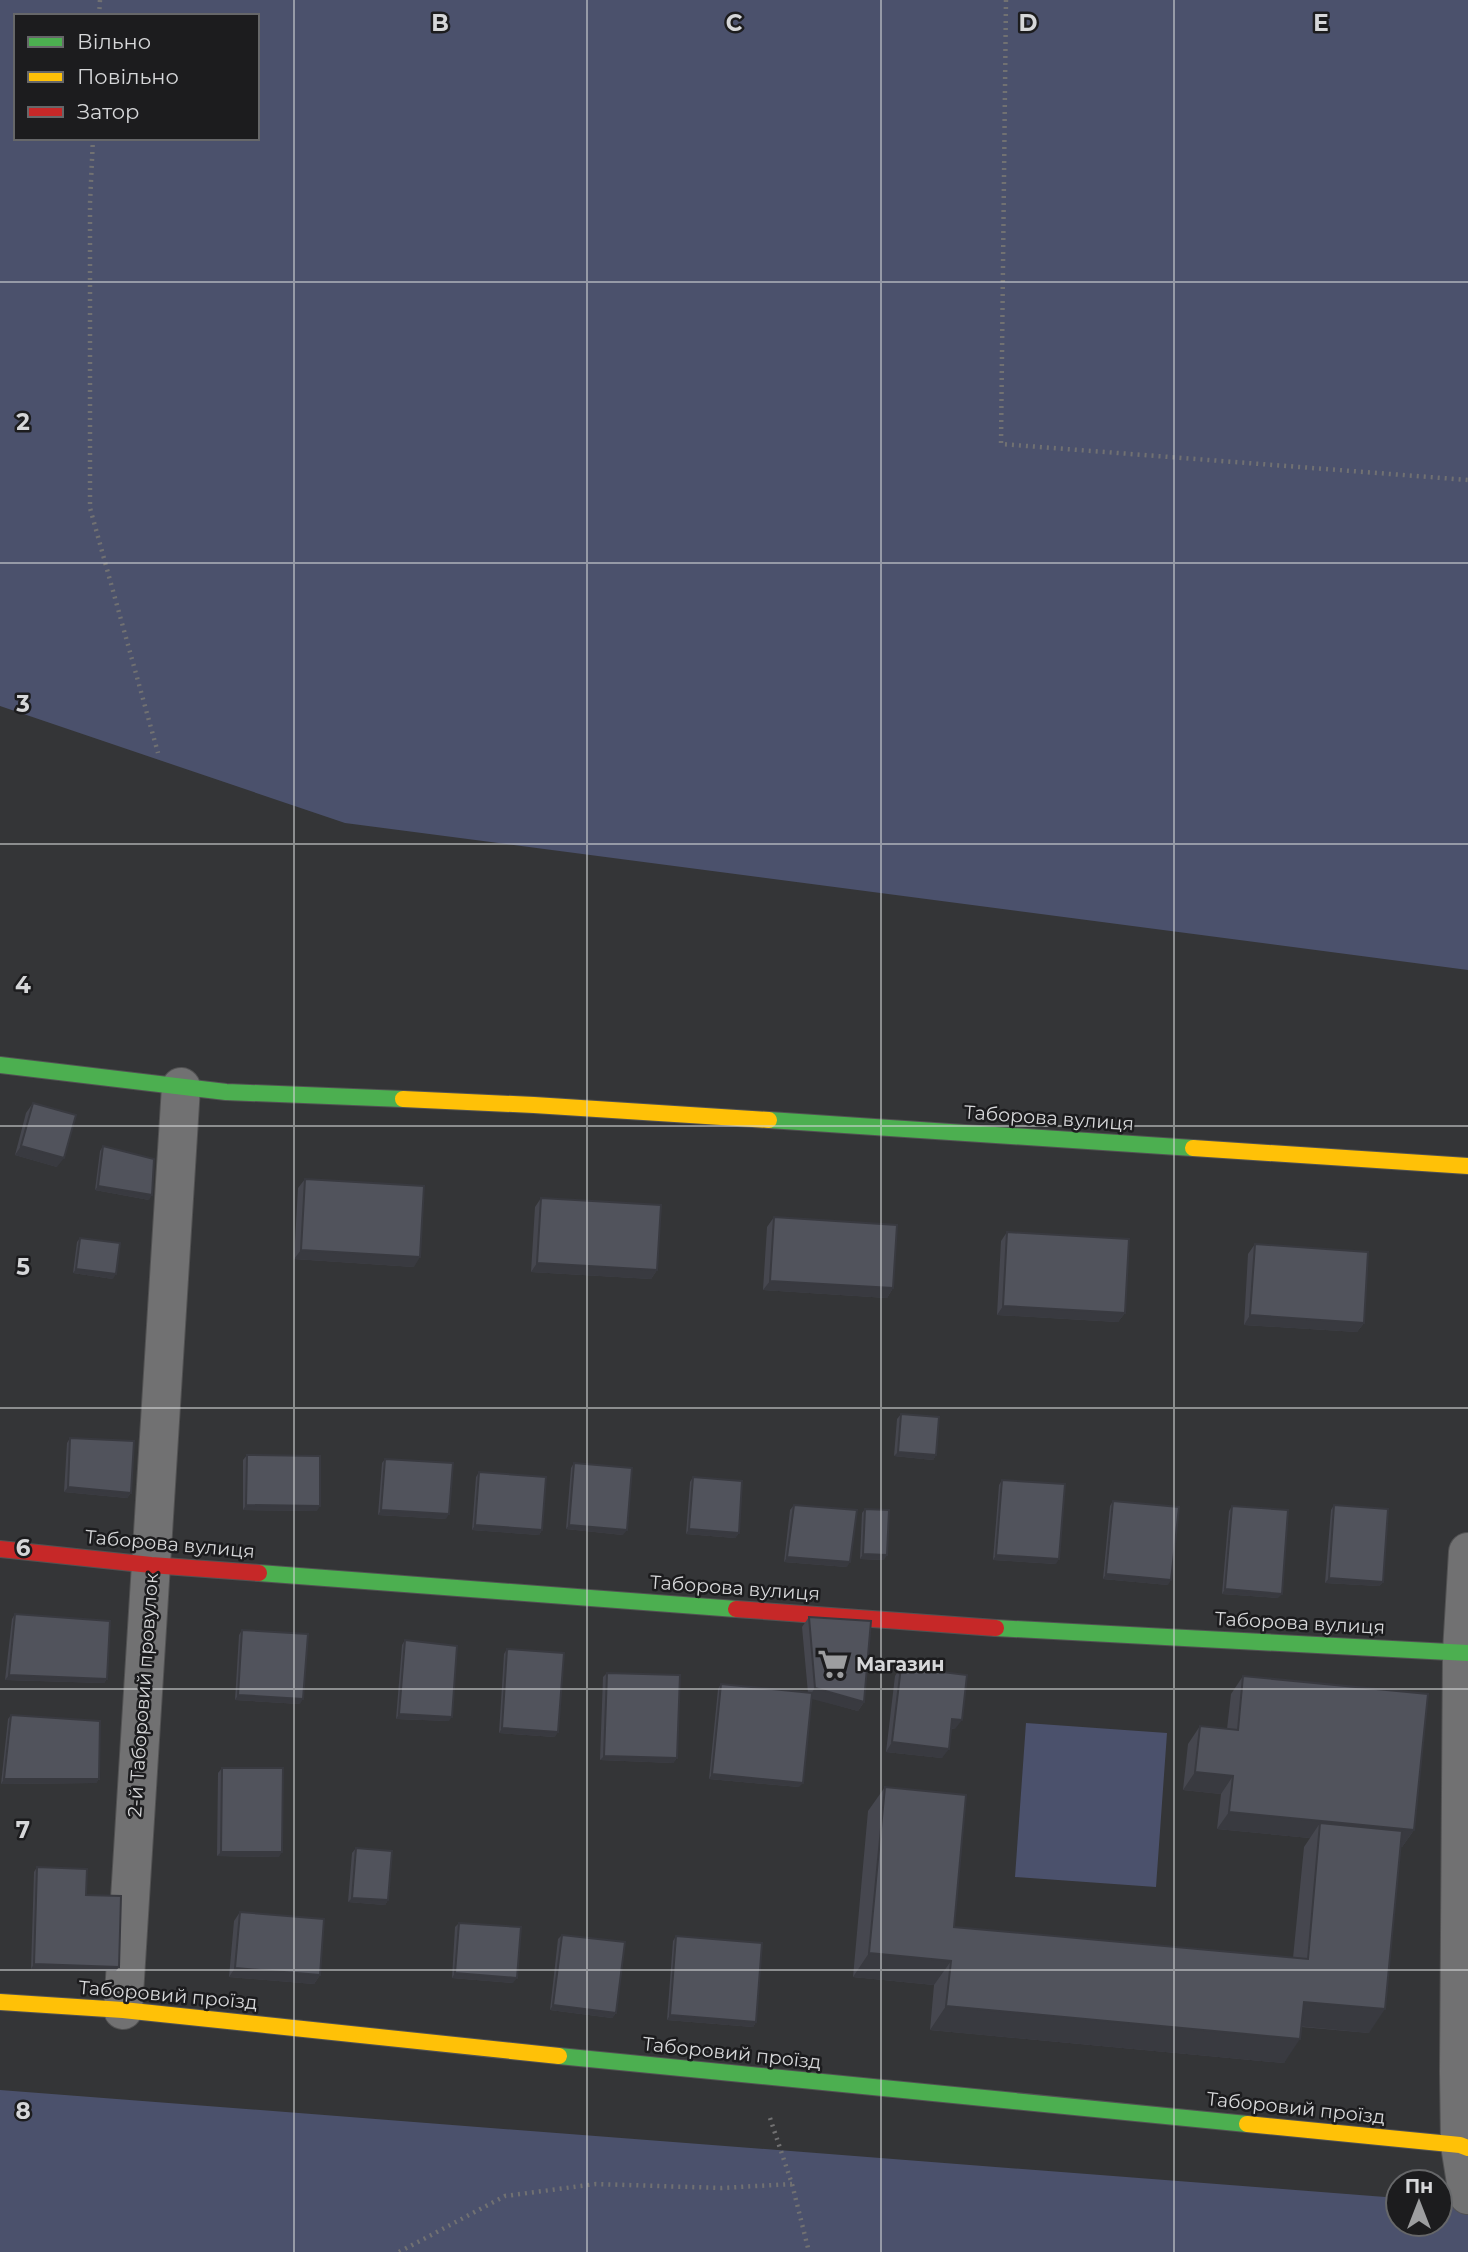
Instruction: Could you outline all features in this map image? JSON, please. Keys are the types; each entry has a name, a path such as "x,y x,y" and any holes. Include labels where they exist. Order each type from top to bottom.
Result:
{"street":[{"name":"Таборова вулиця","path":"0,1065 226,1092 534,1105 1468,1166"},
{"name":"2-й Таборовий провулок","path":"123,2010 181,1087"},
{"name":"Таборова вулиця","path":"0,1549 151,1565 1000,1628 1465,1653"},
{"path":"1468,1552 1459,2072 1468,2195"},
{"name":"Таборовий проїзд","path":"0,2002 123,2010 757,2077 1464,2146"}],"path":[{"path":"1006,0 1001,443 1468,480"},
{"path":"93,140 90,203 90,508 158,753"},
{"path":"757,2077 792,2184 808,2252"},
{"path":"400,2252 505,2196 596,2184 721,2188 792,2184"}],"shaded area":[{"path":"0,0 1468,0 1468,970 345,823 0,706"},
{"path":"1026,1723 1167,1733 1156,1887 1015,1877"},
{"path":"0,2090 1384,2197 1384,2238 1454,2238 1454,2202 1460,2202 1468,2211 1468,2252 0,2252"}],"building":[{"path":"33,1103 76,1115 64,1158 21,1146"},
{"path":"103,1146 154,1159 152,1195 98,1186"},
{"path":"305,1179 424,1186 420,1257 301,1250"},
{"path":"541,1198 661,1205 657,1270 537,1263"},
{"path":"774,1217 897,1225 893,1288 770,1281"},
{"path":"1007,1232 1129,1239 1125,1313 1003,1306"},
{"path":"80,1238 120,1243 116,1274 76,1269"},
{"path":"1255,1244 1368,1252 1364,1323 1250,1315"},
{"path":"901,1414 939,1417 936,1455 898,1452"},
{"path":"70,1438 134,1441 131,1493 68,1487"},
{"path":"247,1455 320,1456 320,1506 246,1505"},
{"path":"385,1459 453,1463 449,1514 381,1510"},
{"path":"574,1463 632,1468 627,1530 569,1525"},
{"path":"479,1472 546,1477 542,1530 475,1525"},
{"path":"693,1477 742,1481 739,1533 689,1529"},
{"path":"1002,1480 1065,1484 1059,1559 996,1555"},
{"path":"1113,1501 1179,1507 1171,1580 1106,1574"},
{"path":"794,1505 857,1510 850,1562 787,1557"},
{"path":"1334,1505 1388,1509 1383,1582 1329,1578"},
{"path":"1232,1506 1288,1510 1282,1594 1225,1589"},
{"path":"865,1509 889,1510 887,1555 863,1554"},
{"path":"15,1614 110,1621 107,1679 9,1675"},
{"name":"Магазин","path":"809,1617 871,1621 864,1702 815,1688"},
{"path":"242,1630 308,1634 303,1699 238,1695"},
{"path":"405,1640 457,1646 452,1717 399,1714"},
{"path":"507,1649 564,1653 558,1732 502,1728"},
{"path":"901,1667 967,1675 962,1720 952,1719 949,1749 892,1742"},
{"path":"607,1673 680,1675 677,1758 604,1756"},
{"path":"1243,1676 1428,1694 1414,1830 1229,1812 1233,1776 1195,1772 1200,1726 1238,1730"},
{"path":"721,1684 812,1693 803,1783 712,1774"},
{"path":"11,1715 100,1721 99,1779 4,1779"},
{"path":"222,1768 283,1768 282,1852 221,1852"},
{"path":"885,1787 966,1795 954,1927 1308,1959 1320,1823 1402,1831 1385,2009 1304,2002 1300,2039 946,2006 951,1961 869,1953"},
{"path":"356,1848 392,1851 388,1900 352,1898"},
{"path":"37,1867 87,1869 86,1895 121,1896 119,1967 34,1964"},
{"path":"240,1912 324,1919 320,1975 235,1968"},
{"path":"459,1923 521,1927 517,1978 455,1973"},
{"path":"562,1935 625,1942 616,2013 553,2005"},
{"path":"676,1936 762,1943 756,2022 670,2015"}],"traffic: fast":[{"path":"0,1065 226,1092 403,1099"},
{"path":"769,1120 1193,1148"},
{"path":"259,1573 736,1609"},
{"path":"996,1628 1468,1653"},
{"path":"559,2056 1247,2124"}],"traffic: slow":[{"path":"403,1099 769,1120"},
{"path":"1193,1148 1468,1166"},
{"path":"0,2002 123,2010 559,2056"},
{"path":"1247,2124 1460,2145 1468,2148"}],"traffic: jam":[{"path":"0,1549 259,1573"},
{"path":"736,1609 996,1628"}],"place":[{"name":"Магазин","path":"833,1664"}]}
